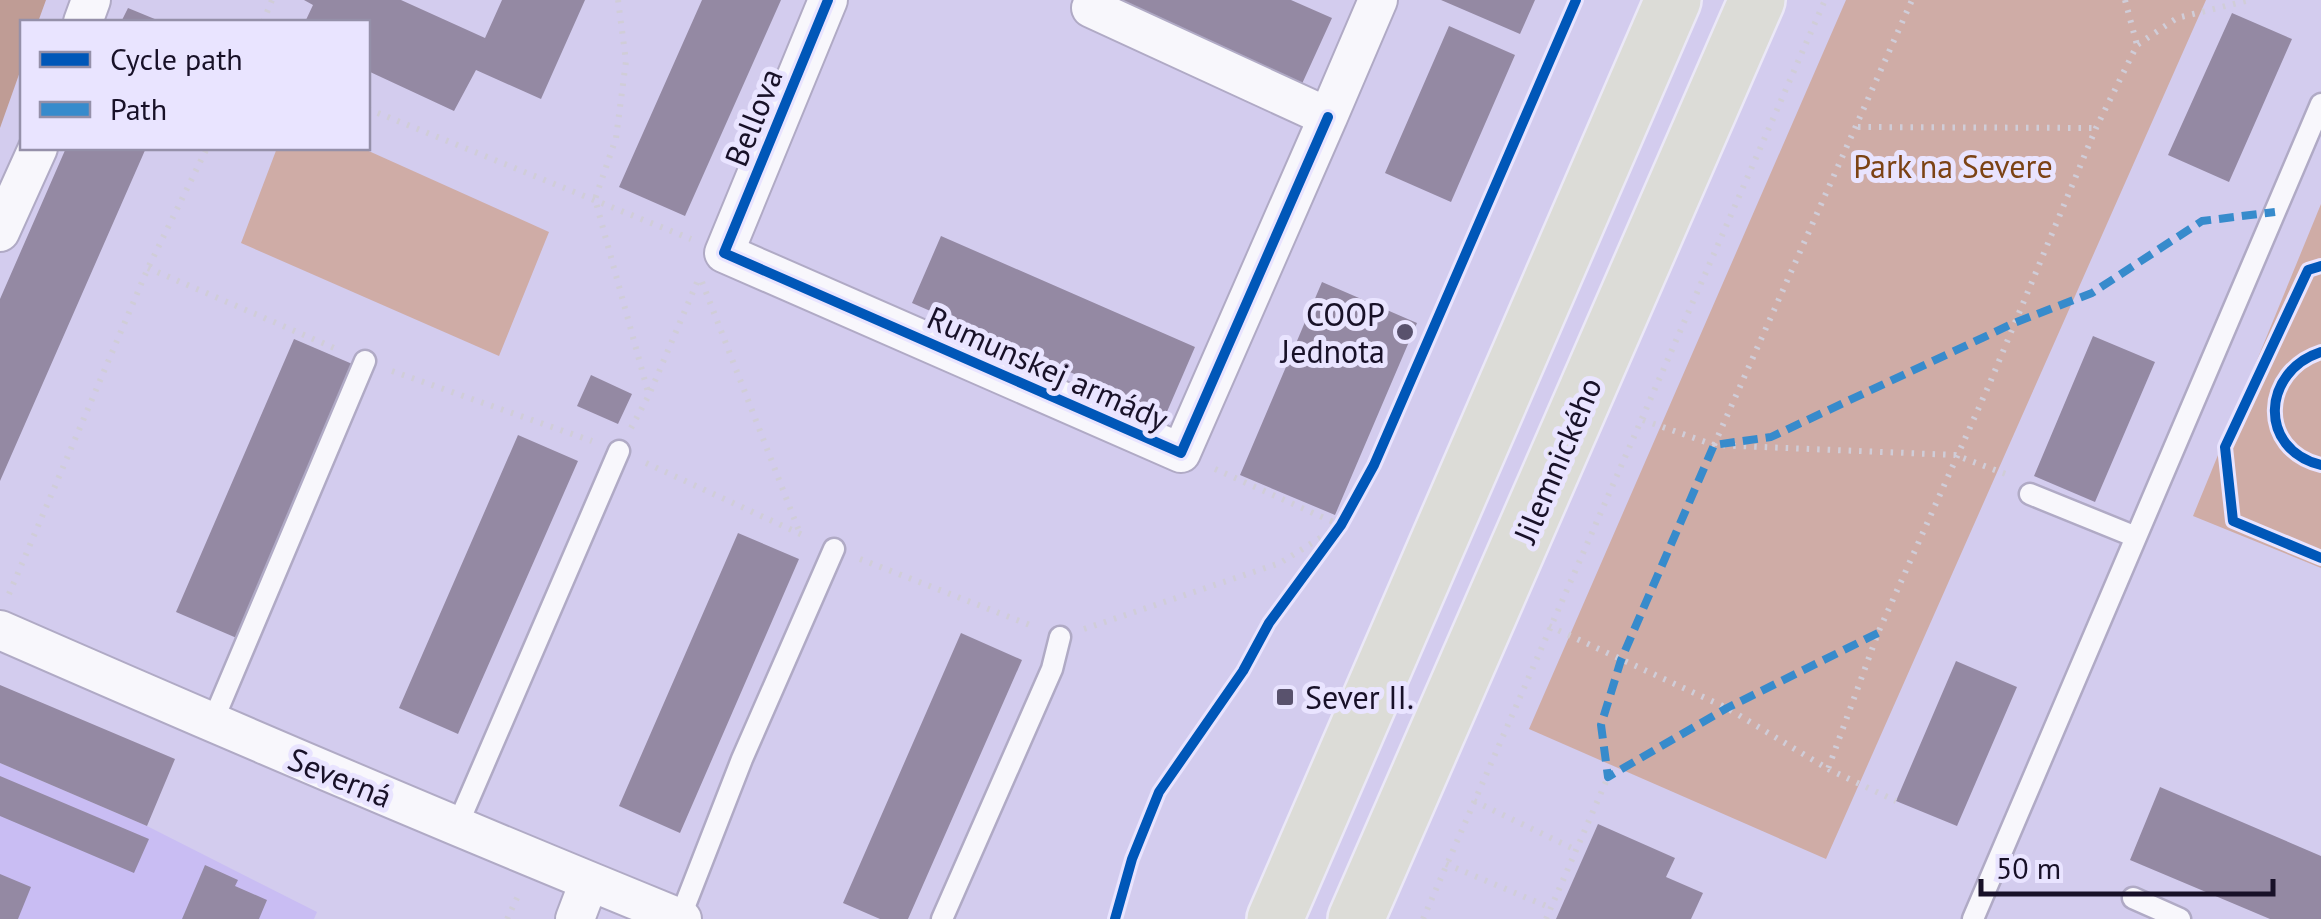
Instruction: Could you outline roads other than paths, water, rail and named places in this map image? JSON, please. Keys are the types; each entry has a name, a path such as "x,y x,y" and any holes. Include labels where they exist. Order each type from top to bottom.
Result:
{"main road":[{"path":"1275,919 1672,0"},
{"name":"Jilemnického","path":"1356,919 1756,0"}],"street":[{"name":"Bellova","path":"724,253 828,0"},
{"name":"Rumunskej armády","path":"724,253 1181,454 1378,0"},
{"path":"1091,8 1328,117"},
{"path":"0,232 37,150"},
{"name":"Severná","path":"4,613 212,724 681,918"},
{"path":"575,919 589,882"}],"lane":[{"path":"1973,919 2321,104"},
{"path":"212,724 365,361"},
{"path":"458,824 619,451"},
{"path":"2030,494 2136,537"},
{"path":"681,918 742,759 834,548"},
{"path":"942,919 1052,669 1060,637"},
{"path":"2133,898 2180,919"}],"place":[{"name":"COOP Jednota","path":"1405,332"},
{"name":"Sever II.","path":"1285,697"}],"park label":[{"name":"Park na Severe","path":"1953,166"}]}
